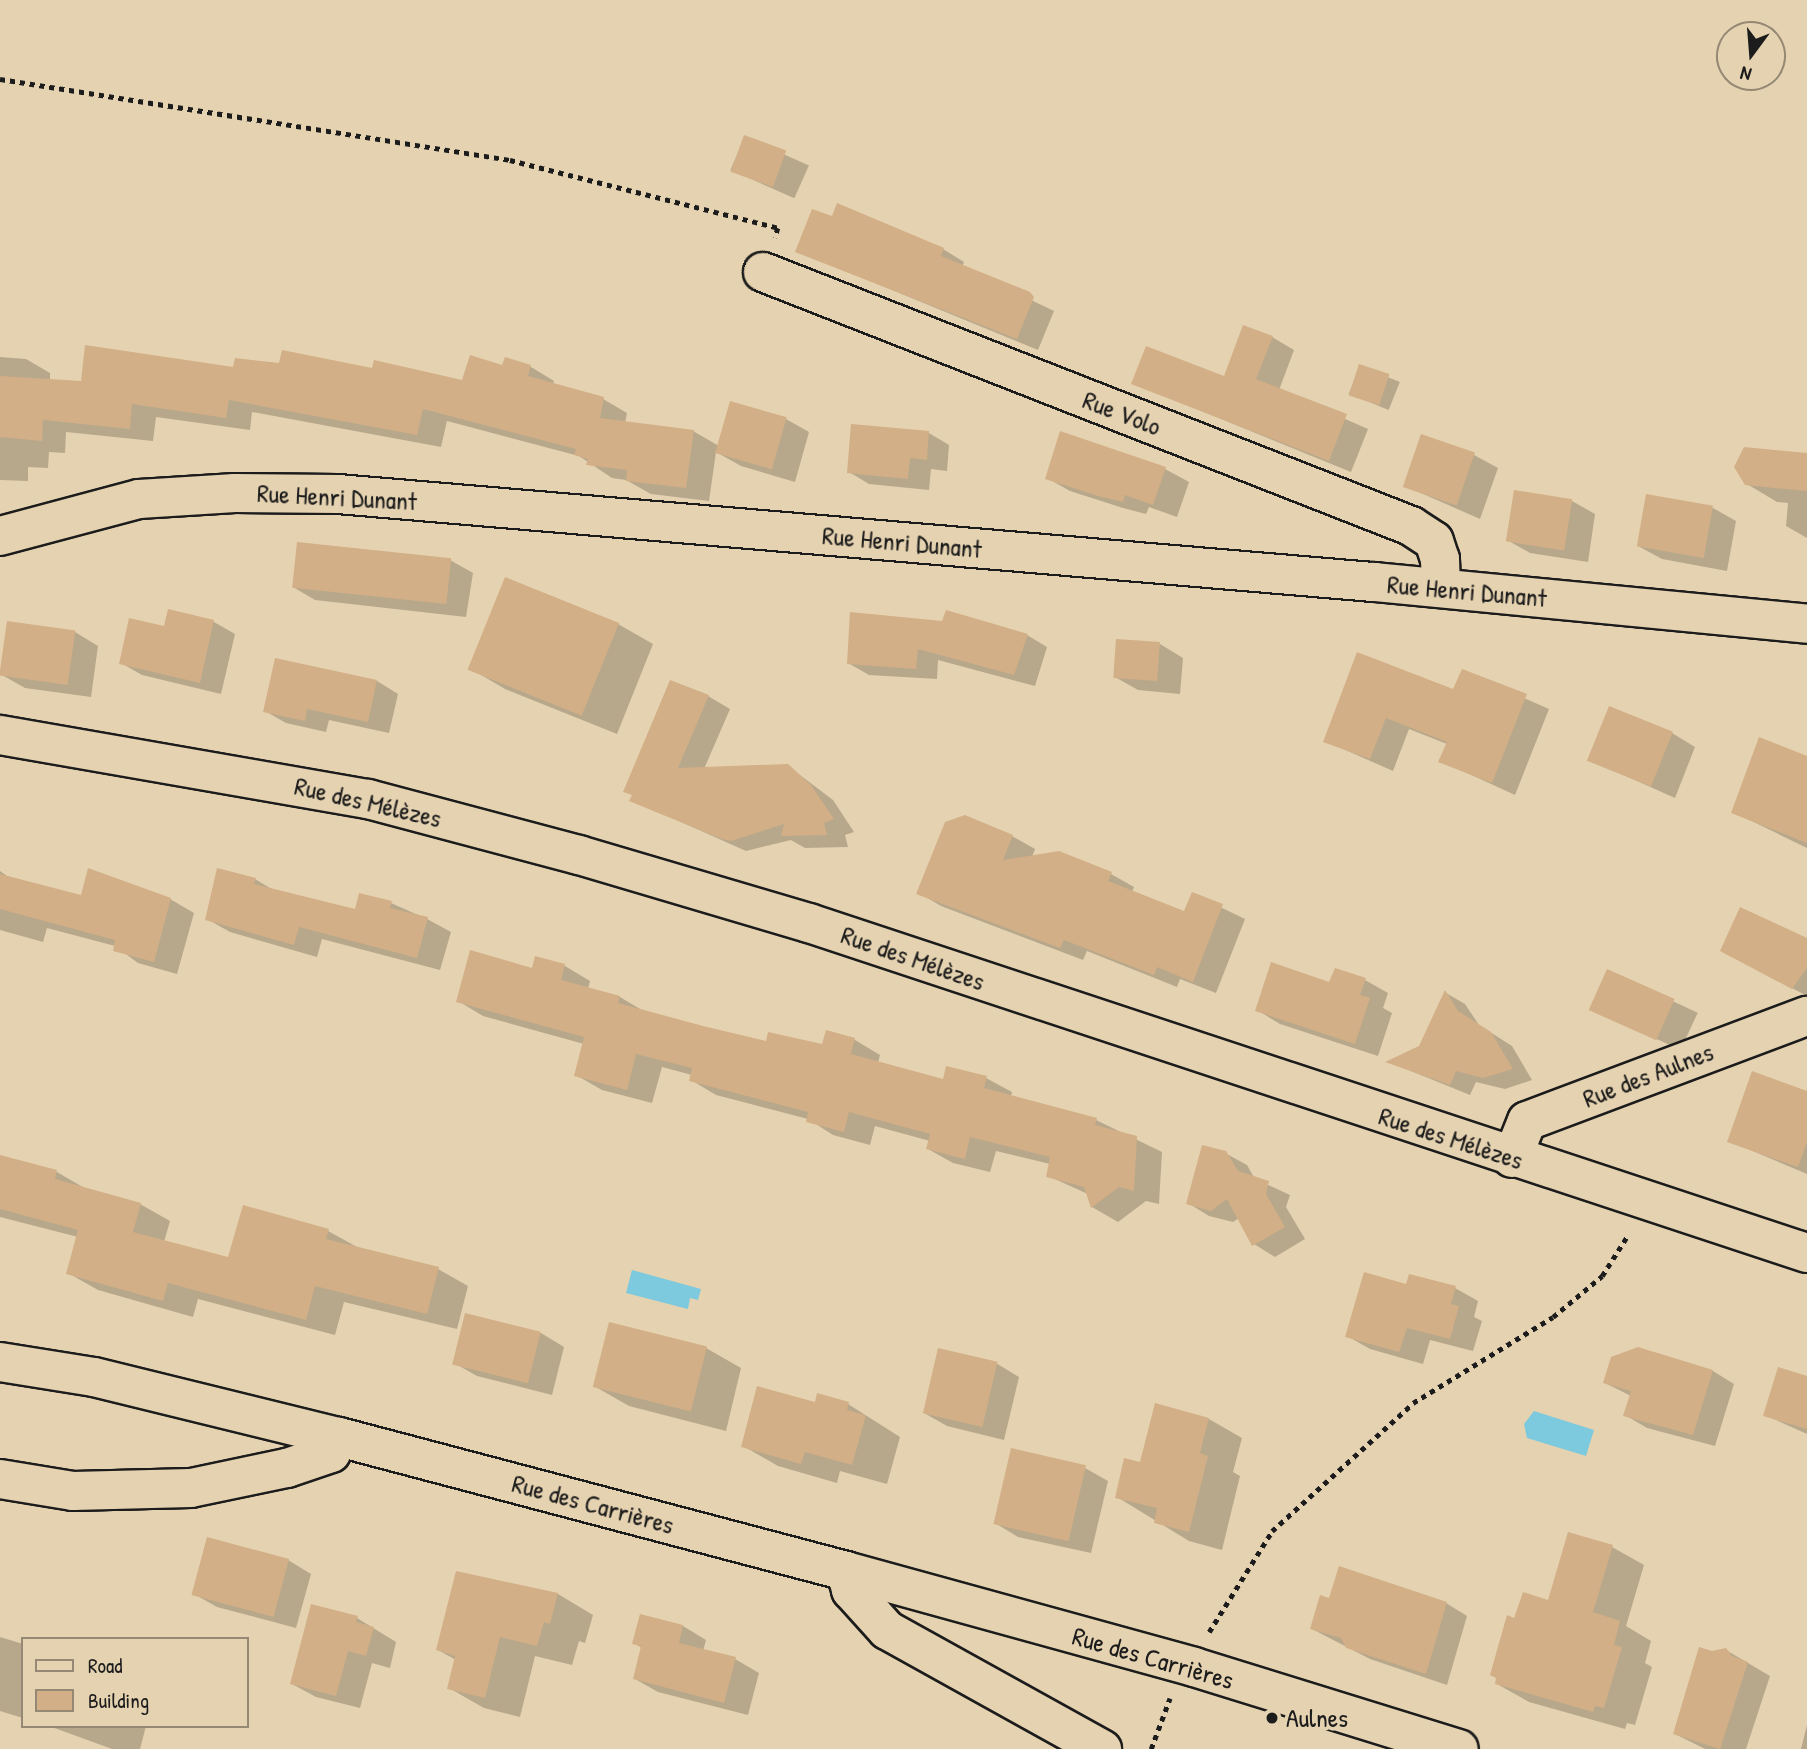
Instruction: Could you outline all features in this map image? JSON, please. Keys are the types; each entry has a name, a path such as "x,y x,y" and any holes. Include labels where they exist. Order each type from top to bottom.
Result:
{"street":[{"name":"Rue Volo","path":"763,272 1411,526 1434,541 1440,559 1441,588"},
{"name":"Rue Henri Dunant","path":"0,536 139,499 234,493 338,494 1441,588 1807,624"},
{"name":"Rue des Mélèzes","path":"0,735 368,799 579,855 809,923 1512,1158 1807,1253"},
{"name":"Rue des Aulnes","path":"1512,1158 1527,1121 1807,1016"},
{"name":"Rue des Carrières","path":"0,1363 94,1377 340,1437 846,1571 1194,1667 1460,1749"},
{"path":"0,1479 74,1491 191,1488 287,1468 331,1453 340,1437"},
{"path":"846,1571 851,1590 887,1630 1102,1749"}],"path":[{"path":"0,79 510,160 700,205 778,228 763,272"},
{"path":"1151,1749 1174,1688 1194,1667 1207,1636 1272,1531 1413,1403 1553,1317 1602,1276 1649,1201"}],"water":[{"path":"632,1270 701,1289 698,1300 690,1298 688,1309 626,1293"},
{"path":"1534,1411 1594,1430 1586,1456 1527,1438 1524,1424"}],"building":[{"path":"744,135 786,150 773,187 731,172"},
{"path":"837,203 944,248 941,256 1030,292 1034,297 1017,339 795,252 812,209 832,216"},
{"path":"1243,325 1273,336 1256,379 1347,414 1329,461 1131,384 1146,346 1224,376"},
{"path":"85,345 233,367 235,358 279,363 282,350 372,368 374,360 462,380 470,355 502,365 505,357 531,365 528,376 604,397 600,418 694,430 686,488 626,481 627,470 586,465 588,459 574,455 576,449 423,409 417,435 229,400 226,418 132,404 130,429 43,420 42,441 0,437 0,376 81,381"},
{"path":"1359,364 1389,374 1379,405 1349,395"},
{"path":"730,401 787,417 772,469 715,453"},
{"path":"851,424 929,431 927,460 910,458 908,479 847,473"},
{"path":"1060,431 1166,467 1153,505 1125,495 1123,502 1098,496 1045,479"},
{"path":"1421,434 1475,453 1457,506 1403,487"},
{"path":"1744,447 1807,453 1807,491 1745,485 1734,467"},
{"path":"1514,490 1572,499 1564,551 1506,541"},
{"path":"1646,494 1713,506 1704,558 1637,546"},
{"path":"297,542 451,558 446,604 292,588"},
{"path":"505,577 619,623 582,716 468,670"},
{"path":"168,609 214,620 200,683 119,664 129,618 164,626"},
{"path":"946,610 1028,634 1014,675 918,649 916,669 847,664 850,612 942,621"},
{"path":"7,621 75,631 68,685 0,676"},
{"path":"1116,639 1160,642 1157,681 1113,678"},
{"path":"1357,652 1453,689 1462,669 1527,694 1492,783 1438,762 1447,742 1386,718 1370,759 1323,742"},
{"path":"275,658 377,680 368,722 307,709 305,721 263,712"},
{"path":"670,680 709,695 678,768 788,764 811,785 834,819 824,823 827,835 781,836 784,824 731,841 629,801 632,795 623,792"},
{"path":"1609,706 1673,732 1651,787 1587,761"},
{"path":"1759,737 1807,756 1807,843 1731,813"},
{"path":"965,815 1013,835 1003,860 1059,851 1112,872 1108,881 1184,911 1192,892 1223,904 1193,982 1157,967 1154,975 1064,940 1060,948 916,894 945,822"},
{"path":"88,868 171,898 154,962 113,951 115,940 0,909 0,874 81,895"},
{"path":"217,868 256,878 254,884 355,909 359,893 392,901 390,908 428,917 417,958 299,927 294,945 205,920"},
{"path":"1740,907 1807,938 1807,968 1792,989 1720,951"},
{"path":"470,950 532,968 535,956 565,964 561,980 620,996 618,1003 703,1026 766,1041 768,1032 822,1044 826,1030 855,1038 851,1054 943,1079 946,1066 987,1076 984,1088 1097,1118 1095,1125 1137,1136 1134,1191 1119,1187 1091,1208 1084,1187 1046,1177 1050,1157 970,1137 965,1159 926,1149 930,1134 849,1112 844,1132 806,1122 808,1112 689,1081 692,1068 636,1054 627,1090 574,1076 584,1037 456,1002"},
{"path":"1271,962 1329,982 1335,968 1366,978 1360,995 1370,998 1355,1044 1255,1011"},
{"path":"1607,969 1675,999 1656,1040 1589,1010"},
{"path":"1445,990 1458,1011 1491,1032 1513,1069 1483,1078 1456,1071 1450,1085 1385,1062 1419,1046"},
{"path":"1752,1071 1807,1091 1807,1142 1798,1167 1727,1142"},
{"path":"1202,1145 1226,1151 1238,1171 1269,1181 1266,1194 1285,1227 1252,1246 1227,1199 1211,1211 1186,1204"},
{"path":"0,1155 57,1170 55,1179 141,1203 133,1232 228,1257 243,1205 329,1229 326,1239 439,1267 427,1314 315,1286 306,1320 168,1283 163,1301 66,1274 78,1230 0,1209"},
{"path":"1364,1272 1406,1284 1409,1274 1456,1286 1451,1304 1459,1306 1450,1339 1407,1328 1399,1352 1345,1337"},
{"path":"465,1313 541,1332 528,1383 452,1364"},
{"path":"609,1322 707,1346 691,1411 593,1387"},
{"path":"1638,1347 1713,1370 1693,1435 1623,1416 1631,1391 1603,1383 1611,1357"},
{"path":"938,1348 997,1362 982,1427 923,1413"},
{"path":"1778,1367 1807,1376 1807,1429 1763,1416"},
{"path":"757,1386 815,1402 817,1393 849,1402 847,1410 866,1415 852,1465 805,1452 801,1464 741,1447"},
{"path":"1155,1403 1209,1418 1200,1453 1208,1456 1189,1532 1154,1523 1157,1508 1115,1498 1124,1458 1140,1462"},
{"path":"1011,1448 1086,1465 1068,1541 993,1524"},
{"path":"1568,1532 1613,1545 1593,1612 1620,1621 1614,1645 1622,1647 1604,1708 1595,1706 1593,1712 1495,1684 1496,1678 1490,1675 1507,1615 1514,1618 1523,1592 1548,1600"},
{"path":"207,1537 289,1559 274,1617 191,1595"},
{"path":"1339,1566 1447,1602 1426,1674 1346,1648 1341,1638 1310,1629 1320,1595 1329,1598"},
{"path":"456,1571 558,1593 550,1624 544,1622 537,1646 500,1637 485,1698 447,1689 455,1656 436,1650"},
{"path":"311,1604 358,1616 356,1622 374,1627 366,1656 348,1651 336,1696 290,1684"},
{"path":"640,1614 683,1625 679,1643 736,1657 724,1703 633,1679 641,1646 632,1644"},
{"path":"1699,1647 1712,1651 1726,1648 1732,1656 1748,1662 1720,1749 1673,1734"}],"place":[{"name":"Aulnes","path":"1272,1718"}]}
